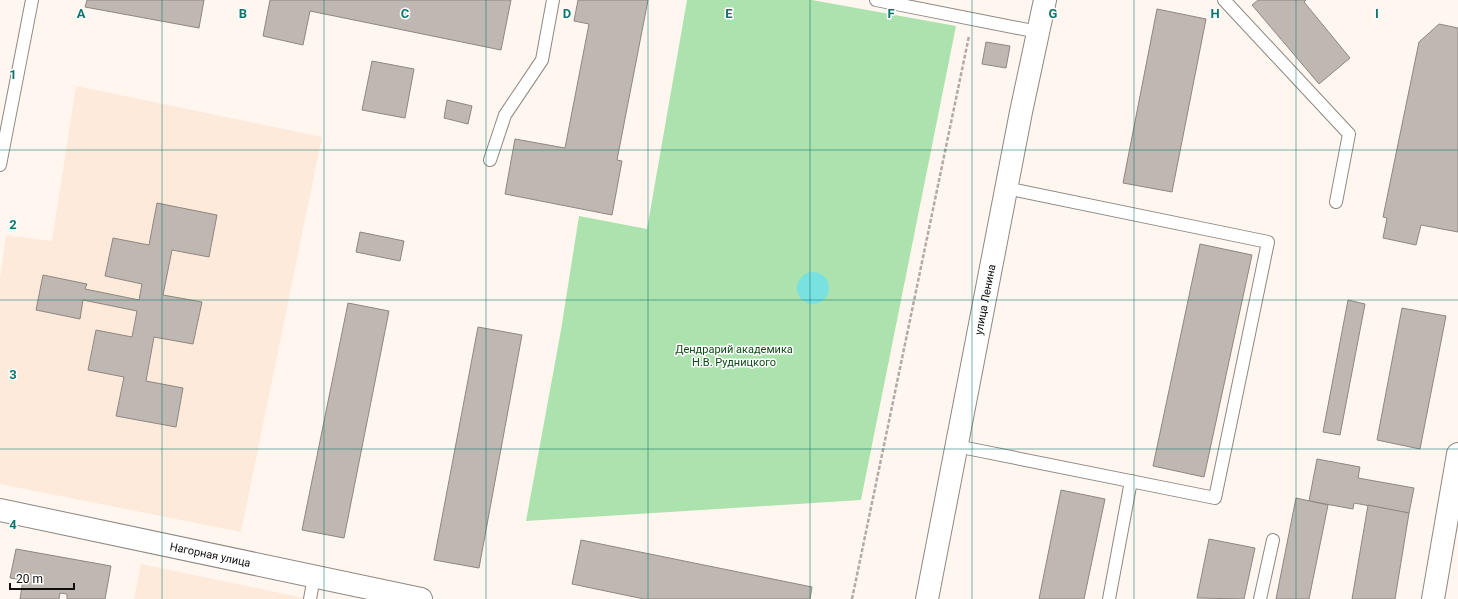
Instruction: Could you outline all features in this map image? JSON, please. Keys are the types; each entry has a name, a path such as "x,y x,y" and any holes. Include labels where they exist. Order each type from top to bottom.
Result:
{"main road":[{"name":"улица Ленина","path":"927,599 1006,188 1045,0"},
{"path":"1433,599 1452,525 1458,454"},
{"name":"Нагорная улица","path":"0,510 421,599"}],"lane":[{"path":"0,165 32,0"},
{"path":"490,160 505,115 542,60 553,0"},
{"path":"876,0 1038,32"},
{"path":"1224,0 1349,134 1336,202"},
{"path":"956,446 1215,498 1268,242 1006,188"},
{"path":"1109,599 1131,481"},
{"path":"1260,599 1273,540"},
{"path":"310,599 314,577"}],"path":[{"path":"852,599 973,19"}],"shaded area":[{"path":"76,86 322,137 241,532 0,484 0,279 6,235 52,241"},
{"path":"141,564 309,599 134,599"}],"green space":[{"name":"Дендрарий академика Н.В. Рудницкого","path":"687,0 812,0 956,26 861,500 526,521 561,330 579,216 647,229"}],"water":[{"path":"810,272 816,272 826,279 829,288 828,294 822,301 816,304 810,304 800,297 797,291 797,285 804,275"}],"building":[{"path":"87,0 204,0 199,28 85,7"},
{"path":"270,0 511,0 501,50 310,11 303,45 263,36"},
{"path":"578,0 648,0 617,160 622,161 612,215 505,194 515,139 565,148 589,24 574,21"},
{"path":"1258,0 1306,0 1304,2 1350,58 1319,84 1252,5"},
{"path":"1157,9 1206,19 1172,192 1123,183"},
{"path":"1439,24 1458,28 1458,232 1421,225 1416,245 1383,238 1387,218 1383,217 1419,42"},
{"path":"986,42 1010,46 1006,68 982,64"},
{"path":"372,61 414,69 405,118 362,110"},
{"path":"447,100 472,106 468,124 444,118"},
{"path":"157,203 217,215 209,257 172,250 163,295 202,302 193,344 154,337 146,381 183,388 176,427 116,416 124,377 88,370 96,330 132,337 137,311 83,300 80,319 36,310 43,275 87,284 85,289 139,300 142,284 105,276 113,238 149,245"},
{"path":"360,232 404,241 400,261 356,252"},
{"path":"1200,244 1252,255 1204,477 1153,466"},
{"path":"1348,300 1365,304 1340,435 1323,432"},
{"path":"348,303 389,311 344,538 302,530"},
{"path":"1402,308 1446,316 1420,449 1377,440"},
{"path":"478,327 522,335 479,568 434,560"},
{"path":"1317,459 1360,467 1358,478 1414,488 1409,513 1354,503 1353,509 1309,501"},
{"path":"1061,490 1105,499 1084,599 1039,599"},
{"path":"1296,498 1328,505 1309,599 1276,599"},
{"path":"1368,505 1409,513 1395,599 1352,599"},
{"path":"1209,539 1255,548 1244,599 1197,598"},
{"path":"581,540 812,587 810,599 644,599 572,584"},
{"path":"16,549 111,566 105,599 67,599 67,594 60,593 59,599 20,599 23,580 10,578"}]}
